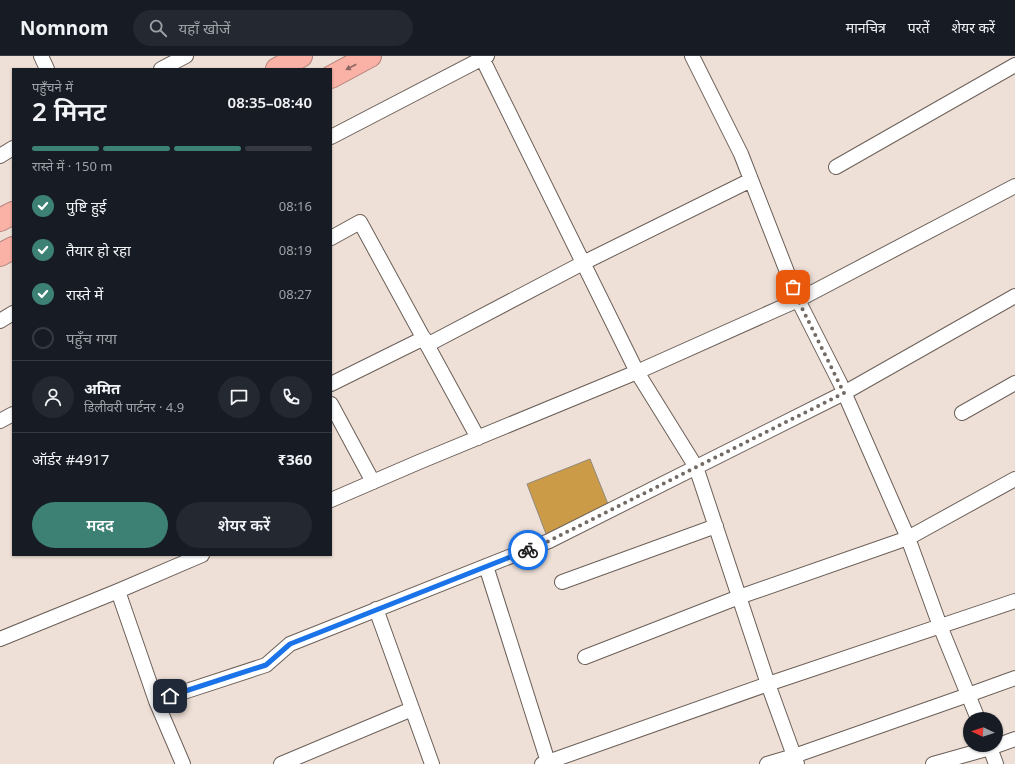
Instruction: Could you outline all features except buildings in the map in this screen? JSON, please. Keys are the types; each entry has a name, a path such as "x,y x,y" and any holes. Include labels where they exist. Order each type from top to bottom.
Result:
{"highway":[{"path":"280,68 301,56"},
{"path":"332,76 370,56"},
{"path":"0,220 12,214"},
{"path":"0,255 12,249"}],"street":[{"path":"40,56 46,68"},
{"path":"163,68 186,56"},
{"path":"692,56 741,154 798,300 844,393 908,538 940,626 975,712"},
{"path":"332,136 484,57 637,372 696,467 768,684 795,760"},
{"path":"836,167 1015,65"},
{"path":"0,156 12,149"},
{"path":"332,384 425,342 583,262 751,180"},
{"path":"332,500 637,372 798,300 1015,186"},
{"path":"332,237 360,222 478,438"},
{"path":"156,700 266,665 290,644 549,541 844,393 1015,296"},
{"path":"0,321 12,314"},
{"path":"962,413 1015,383"},
{"path":"332,406 373,482"},
{"path":"0,421 12,415"},
{"path":"585,657 739,597 908,538 1015,479"},
{"path":"562,582 716,526"},
{"path":"0,640 200,556"},
{"path":"486,566 545,763 768,684 1015,601"},
{"path":"118,591 156,700 182,764"},
{"path":"376,609 432,764"},
{"path":"767,764 795,760 1015,678"},
{"path":"281,764 412,709"},
{"path":"1003,742 1015,739"},
{"path":"933,764 971,752"},
{"path":"992,752 996,764"}],"way so far":[{"path":"528,550 549,541 844,393 793,287"}],"route":[{"path":"170,696 266,665 290,644 528,550"}]}
